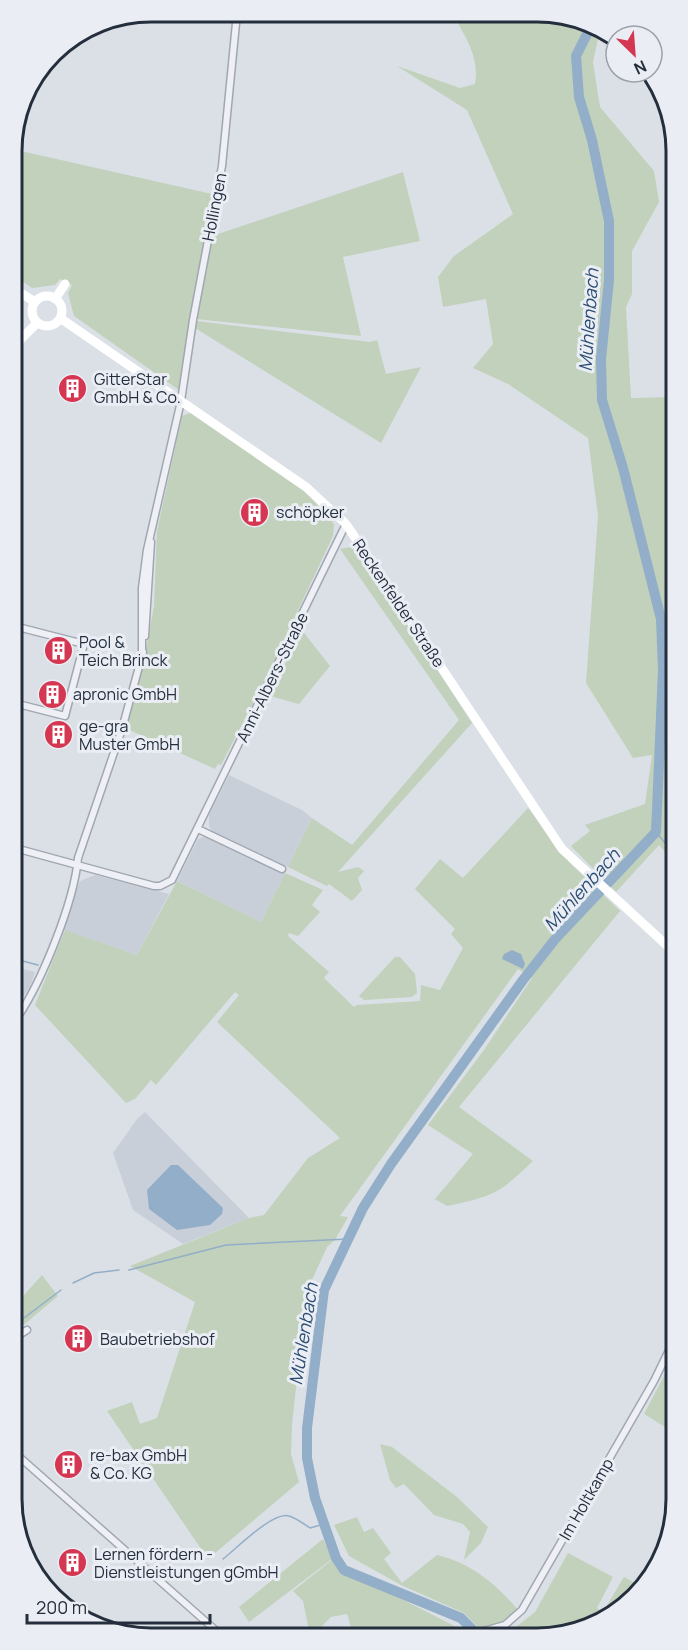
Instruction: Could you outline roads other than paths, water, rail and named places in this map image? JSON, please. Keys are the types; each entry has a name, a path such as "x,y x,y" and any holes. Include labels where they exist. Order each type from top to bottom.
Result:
{"street":[{"name":"Hollingen","path":"78,866 122,729 142,654 142,588 150,539 181,401 193,320 222,166 236,22"},
{"path":"55,299 65,284"},
{"path":"23,294 35,302"},
{"path":"44,296 55,299 61,308 60,318 52,325 37,322 32,310 35,302 44,296"},
{"name":"Reckenfelder Straße","path":"60,318 306,487 346,524 562,849 665,944"},
{"path":"23,337 37,322"},
{"name":"Anni-Albers-Straße","path":"78,866 160,886 172,880 346,524"},
{"path":"23,628 84,644 65,716 23,705"},
{"path":"198,829 282,869"},
{"path":"22,850 78,866 76,879 41,977 22,1009"},
{"path":"22,1333 27,1330"},
{"name":"Im Holtkamp","path":"498,1628 505,1625 522,1610 665,1358"},
{"path":"22,1459 213,1628"}],"water":[{"path":"512,950 521,954 525,964 523,969 502,959 504,954"},
{"path":"171,1165 178,1165 223,1208 222,1214 210,1225 177,1230 149,1209 147,1190"}],"waterway":[{"name":"Mühlenbach","path":"471,1628 461,1618 344,1570 336,1558 315,1498 307,1458 307,1428 324,1290 363,1208 391,1164 523,980 556,938 656,832 663,670 661,619 623,468 602,400 601,359 609,280 609,221 592,140 579,97 576,56 588,33"},
{"path":"656,832 665,844"},
{"path":"22,961 38,965"},
{"path":"129,1270 226,1245 348,1239"},
{"path":"73,1283 94,1273 119,1270"},
{"path":"22,1319 61,1290"},
{"path":"223,1559 265,1525 282,1516 292,1517 310,1528 324,1524"}],"place":[{"name":"GitterStar GmbH & Co.","path":"73,388"},
{"name":"schöpker","path":"255,512"},
{"name":"Pool & Teich Brinck","path":"58,651"},
{"name":"apronic GmbH","path":"52,694"},
{"name":"ge-gra Muster GmbH","path":"58,735"},
{"name":"Baubetriebshof","path":"79,1339"},
{"name":"re-bax GmbH & Co. KG","path":"69,1464"},
{"name":"Lernen fördern - Dienstleistungen gGmbH","path":"73,1563"}]}
